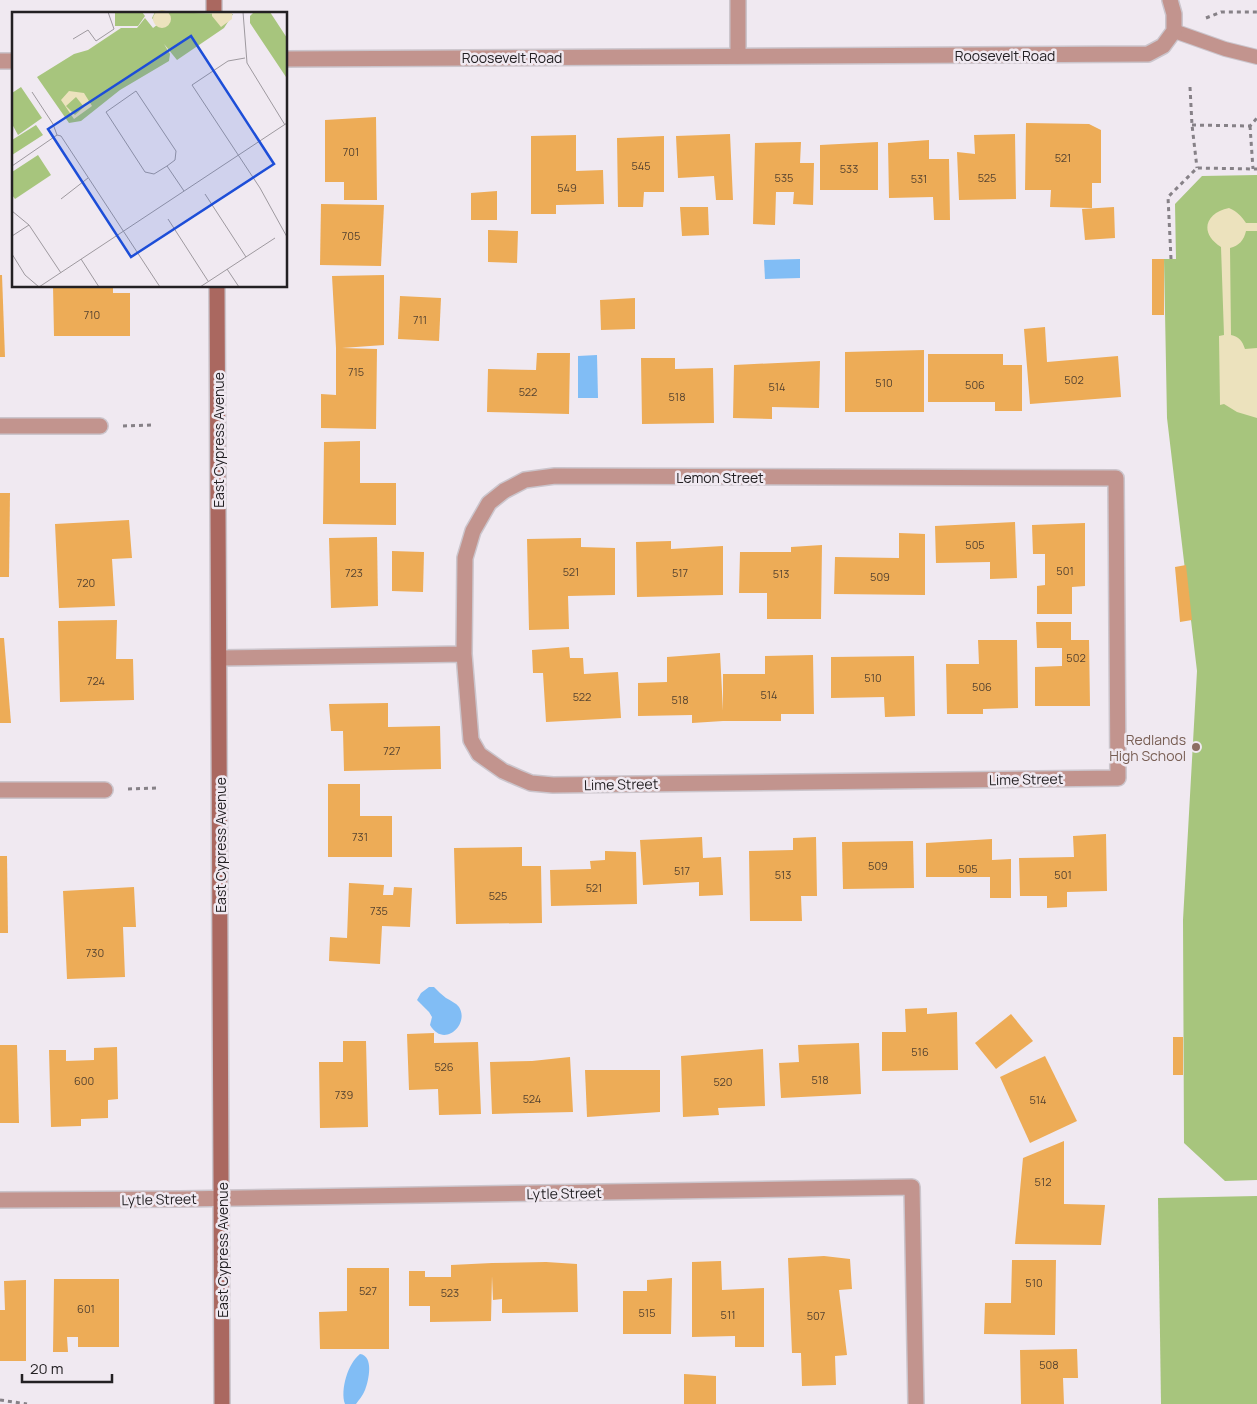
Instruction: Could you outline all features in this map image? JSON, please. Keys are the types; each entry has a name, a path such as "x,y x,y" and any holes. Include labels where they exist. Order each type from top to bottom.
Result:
{"main road":[{"name":"East Cypress Avenue","path":"218,288 222,1404"}],"street":[{"path":"738,0 738,56"},
{"path":"1170,0 1174,14 1174,31"},
{"name":"Roosevelt Road","path":"288,59 1148,54 1163,46 1174,31"},
{"path":"0,426 100,426"},
{"name":"Lemon Street","path":"464,654 465,558 473,531 489,503 504,491 525,480 555,476 1116,478 1118,778"},
{"path":"219,658 464,654"},
{"name":"Lime Street","path":"464,654 471,740 479,754 502,771 531,782 553,785 1118,778"},
{"path":"0,790 105,790"},
{"name":"Lytle Street","path":"0,1200 912,1187 916,1404"}],"lane":[{"path":"1174,31 1225,49 1257,57"}],"path":[{"path":"1174,31 1221,12 1257,12"},
{"path":"1190,87 1197,168"},
{"path":"1171,260 1168,197 1197,168 1255,169 1250,126 1257,118"},
{"path":"1192,125 1250,126"},
{"path":"100,426 154,425"},
{"path":"105,790 158,788"},
{"path":"0,1400 27,1404"}],"green space":[{"path":"1257,175 1257,1180 1225,1181 1184,1143 1183,920 1197,671 1167,418 1164,259 1176,259 1175,204 1202,176"},
{"path":"1257,1196 1257,1404 1161,1404 1158,1198"}],"sand":[{"path":"1229,208 1239,214 1246,223 1257,223 1257,231 1246,231 1241,242 1230,248 1231,335 1240,339 1245,349 1257,348 1257,418 1237,412 1224,404 1220,405 1219,336 1224,335 1221,247 1210,236 1208,224 1215,214"}],"water":[{"path":"800,259 800,278 765,279 764,260"},
{"path":"597,355 598,398 578,398 578,356"},
{"path":"429,987 434,987 444,997 459,1007 461,1020 454,1031 448,1034 442,1035 436,1032 430,1025 432,1017 417,1000 421,993"},
{"path":"360,1354 367,1359 369,1364 367,1386 356,1404 345,1404 344,1384 346,1377 352,1364"}],"building":[{"path":"376,117 377,200 344,200 344,182 325,182 325,120"},
{"path":"1026,123 1089,124 1101,130 1101,183 1092,183 1092,208 1050,207 1051,190 1025,190"},
{"path":"730,134 733,200 716,200 714,176 678,178 676,136"},
{"path":"1015,134 1016,199 959,200 957,152 975,154 974,135"},
{"path":"576,135 576,171 603,170 604,204 556,205 556,214 531,214 531,136"},
{"path":"664,136 664,192 644,192 643,207 618,207 617,138"},
{"path":"929,140 929,159 949,159 950,220 934,220 933,197 889,198 888,143"},
{"path":"801,142 800,163 814,163 813,205 793,204 794,192 776,192 775,225 753,224 755,143"},
{"path":"878,142 878,190 820,190 820,145"},
{"path":"497,191 497,220 471,220 471,193"},
{"path":"321,204 384,205 381,266 320,265"},
{"path":"680,207 708,207 709,235 682,236"},
{"path":"1114,207 1115,238 1085,240 1082,209"},
{"path":"488,230 518,231 517,263 488,262"},
{"path":"1152,259 1164,259 1164,315 1152,315"},
{"path":"0,275 2,275 5,357 0,357"},
{"path":"384,275 384,345 342,348 377,349 376,429 321,428 321,394 336,395 336,348 332,276"},
{"path":"53,288 113,288 113,293 130,293 130,336 54,336"},
{"path":"400,296 441,298 439,341 398,339"},
{"path":"635,298 635,329 601,330 600,300"},
{"path":"1045,327 1047,362 1118,356 1121,397 1030,404 1024,329"},
{"path":"924,350 924,412 845,412 845,352"},
{"path":"537,353 570,353 569,414 487,412 488,369 536,370"},
{"path":"928,354 1003,354 1003,365 1022,365 1022,411 995,411 995,402 928,402"},
{"path":"641,358 675,358 675,369 713,368 714,423 642,424"},
{"path":"820,361 819,408 772,407 772,419 733,418 734,365"},
{"path":"360,441 360,483 396,483 396,525 323,524 324,442"},
{"path":"0,493 10,493 9,577 0,577"},
{"path":"129,520 132,558 112,559 115,606 59,608 55,524"},
{"path":"1015,522 1017,578 990,579 990,562 936,563 935,526"},
{"path":"1085,523 1085,586 1072,587 1072,614 1037,614 1037,586 1045,585 1045,554 1033,554 1032,525"},
{"path":"899,533 925,534 925,595 834,594 835,557 899,558"},
{"path":"377,537 378,606 331,608 329,538"},
{"path":"581,538 581,547 615,548 615,595 568,596 569,629 529,630 527,539"},
{"path":"671,541 671,549 723,546 723,595 637,597 636,542"},
{"path":"822,545 821,619 767,619 767,593 739,593 740,552 791,552 791,547"},
{"path":"392,551 424,552 423,592 392,591"},
{"path":"1186,565 1192,620 1180,622 1175,567"},
{"path":"117,620 116,659 133,659 134,700 60,702 58,621"},
{"path":"1036,622 1071,622 1071,640 1089,640 1090,706 1035,706 1035,667 1062,666 1062,648 1037,648"},
{"path":"0,638 4,638 11,723 0,723"},
{"path":"978,640 1017,640 1018,708 983,709 983,714 947,714 946,664 979,664"},
{"path":"569,647 570,658 583,658 584,674 618,672 621,718 546,722 543,673 533,673 532,650"},
{"path":"720,653 723,711 723,674 765,674 765,656 813,655 814,714 781,714 781,721 692,723 692,715 638,716 638,683 667,682 667,657"},
{"path":"914,656 915,716 885,717 884,697 831,698 831,657"},
{"path":"388,703 388,727 440,726 441,769 344,771 343,731 331,731 329,704"},
{"path":"328,784 360,784 360,816 392,816 392,857 328,857"},
{"path":"1106,834 1107,891 1067,892 1067,907 1047,908 1047,896 1020,896 1019,858 1074,857 1073,836"},
{"path":"702,837 703,858 721,857 723,895 699,896 699,882 643,885 640,840"},
{"path":"816,837 817,896 801,896 802,921 750,921 749,851 793,850 793,838"},
{"path":"992,839 992,860 1011,859 1011,898 990,898 990,877 926,877 926,843"},
{"path":"913,841 914,888 843,889 842,842"},
{"path":"522,847 522,866 541,866 542,923 456,924 454,848"},
{"path":"605,851 636,852 637,904 551,906 550,870 591,869 590,861 605,860"},
{"path":"0,856 7,856 8,933 0,933"},
{"path":"349,883 384,885 383,895 393,895 394,887 412,888 410,927 382,926 380,964 329,961 330,937 347,938"},
{"path":"134,887 136,927 123,927 125,977 67,979 63,891"},
{"path":"927,1008 927,1014 957,1012 958,1070 882,1071 882,1032 906,1032 905,1009"},
{"path":"1011,1014 1033,1041 996,1069 975,1043"},
{"path":"434,1033 434,1043 478,1042 481,1114 439,1115 438,1089 409,1090 407,1034"},
{"path":"1173,1037 1183,1037 1183,1075 1173,1075"},
{"path":"343,1041 366,1041 368,1127 320,1128 319,1062 343,1062"},
{"path":"859,1043 861,1094 781,1098 779,1063 799,1062 798,1045"},
{"path":"0,1045 17,1045 19,1123 0,1123"},
{"path":"117,1047 118,1099 108,1100 108,1118 81,1119 81,1126 51,1127 49,1050 66,1050 66,1061 94,1060 94,1048"},
{"path":"763,1049 765,1106 718,1108 719,1115 683,1117 681,1056"},
{"path":"1045,1056 1077,1121 1030,1143 1000,1077"},
{"path":"570,1057 573,1112 492,1114 490,1062 532,1061"},
{"path":"585,1070 660,1070 660,1112 587,1117"},
{"path":"1064,1141 1064,1204 1105,1205 1101,1245 1015,1244 1023,1158"},
{"path":"824,1256 850,1259 852,1289 839,1290 847,1355 835,1356 836,1385 802,1386 801,1353 792,1353 788,1258"},
{"path":"1012,1260 1056,1260 1055,1335 984,1334 985,1303 1011,1303"},
{"path":"721,1261 722,1290 764,1288 764,1347 735,1347 735,1336 692,1337 692,1262"},
{"path":"546,1262 577,1264 578,1312 502,1313 502,1299 493,1300 492,1276 491,1321 430,1322 430,1306 409,1306 409,1271 425,1271 425,1277 451,1277 451,1265"},
{"path":"347,1268 389,1268 389,1349 320,1349 319,1312 347,1311"},
{"path":"672,1278 671,1334 623,1334 623,1291 647,1291 647,1280"},
{"path":"54,1279 119,1279 119,1347 78,1347 78,1337 67,1337 68,1352 53,1352"},
{"path":"26,1280 26,1361 0,1361 0,1310 5,1310 4,1281"},
{"path":"1077,1349 1078,1378 1063,1378 1064,1404 1021,1404 1020,1350"},
{"path":"684,1374 716,1376 716,1404 684,1404"}],"place":[{"name":"Redlands High School","path":"1196,747"}]}
